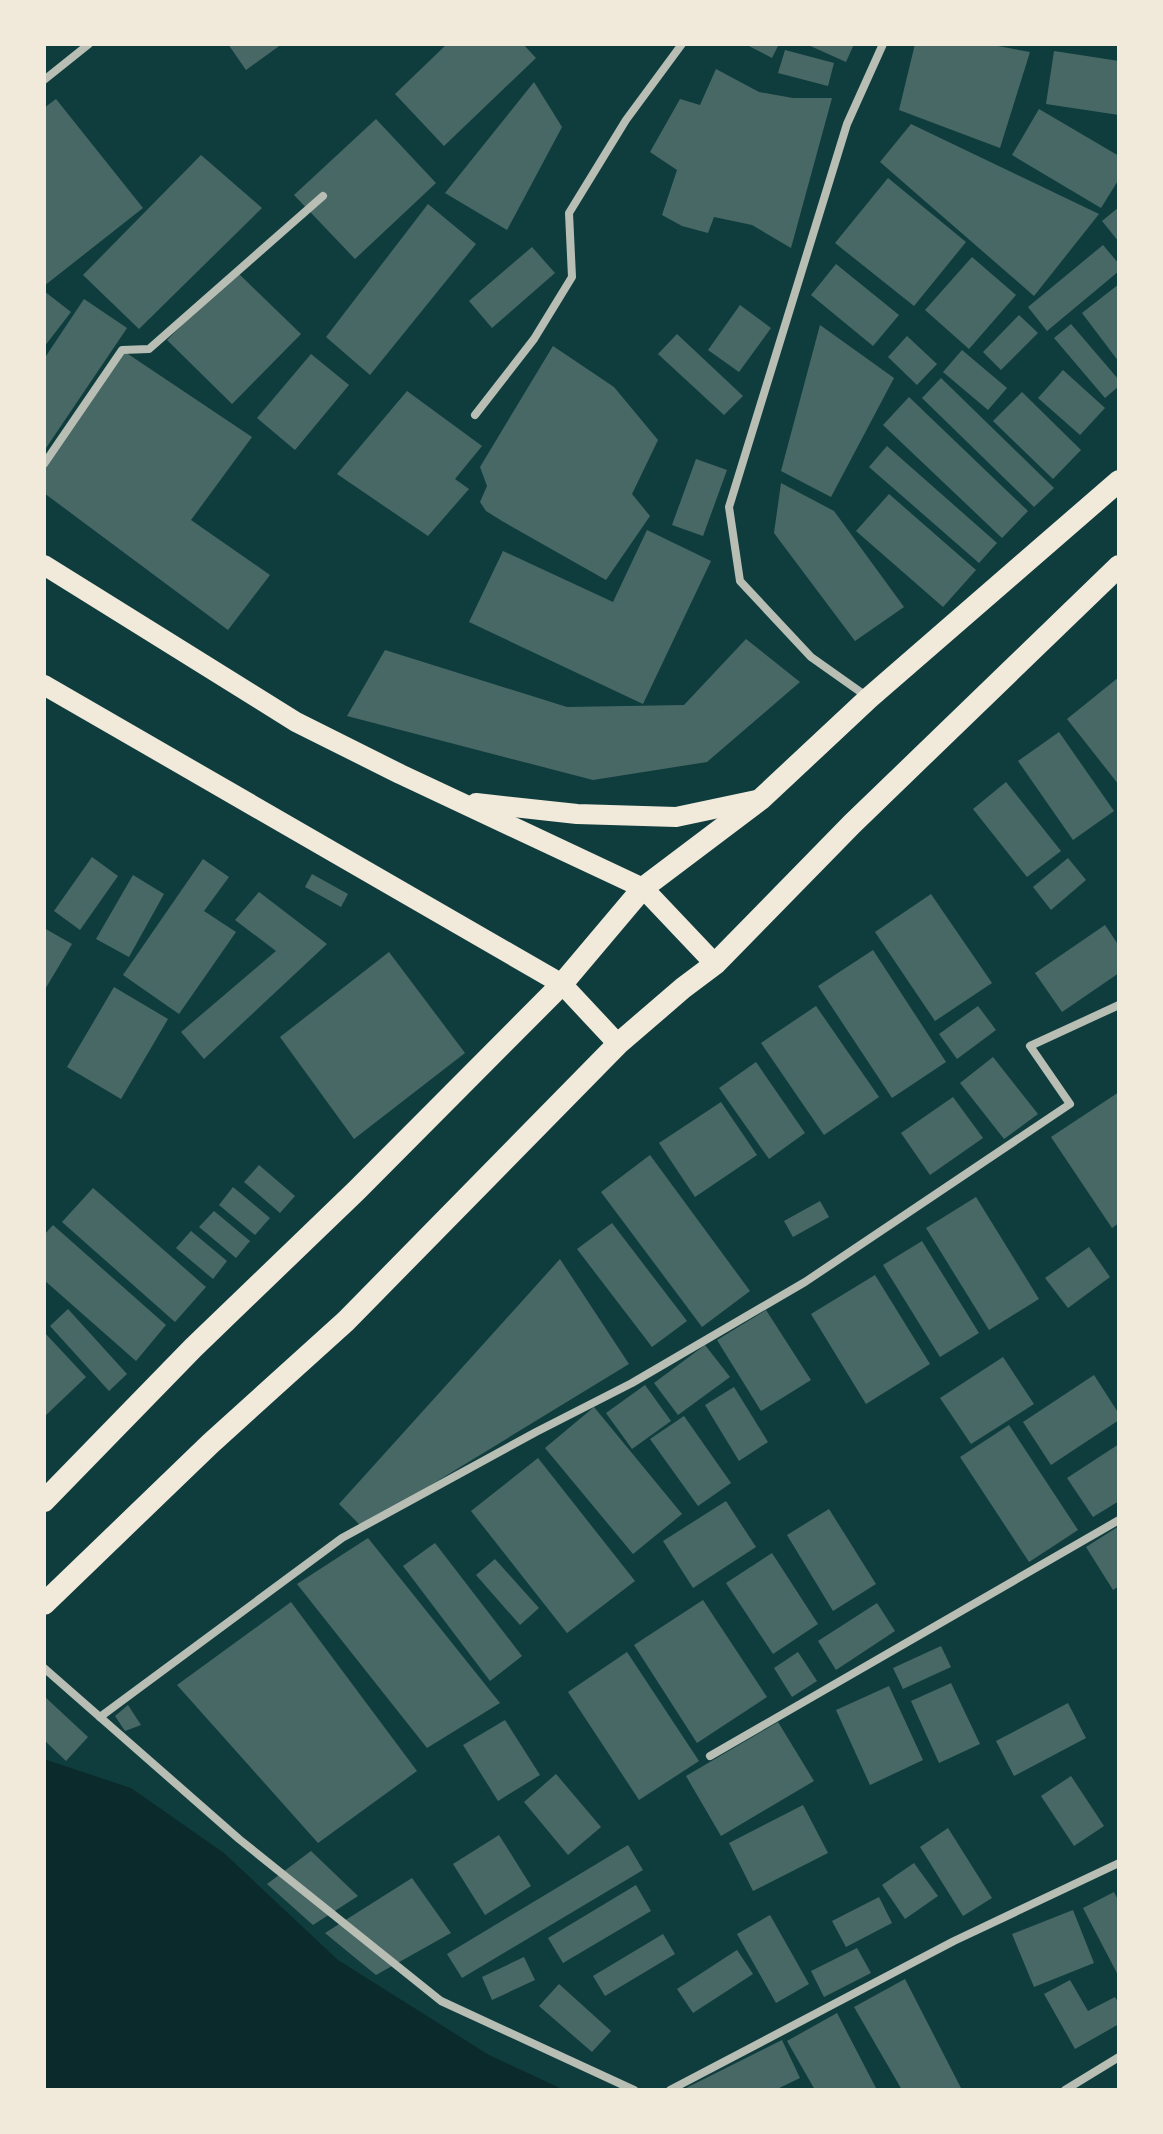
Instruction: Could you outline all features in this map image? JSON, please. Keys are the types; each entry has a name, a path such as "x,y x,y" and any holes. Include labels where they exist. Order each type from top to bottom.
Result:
{"highway":[{"path":"44,1501 193,1348 357,1190 562,984 643,888 761,799 869,698 1119,481"},
{"path":"44,1604 210,1444 346,1321 618,1044 715,964 852,824 1119,566"}],"main road":[{"path":"44,565 296,722 643,888 715,964"},
{"path":"44,685 562,984 618,1044"},
{"path":"457,800 577,814 676,817 761,799"}],"street":[{"path":"44,80 89,44"},
{"path":"475,415 534,339 572,277 569,213 626,120 682,44"},
{"path":"869,698 811,657 740,581 729,507 847,124 883,44"},
{"path":"44,464 122,350 149,349 323,196"},
{"path":"100,1717 342,1538 632,1383 805,1282 1070,1104 1030,1046 1119,1005"},
{"path":"710,1756 1119,1520"},
{"path":"44,1668 239,1839 441,2001 634,2090"},
{"path":"670,2090 954,1941 1119,1863"},
{"path":"1065,2090 1119,2057"}],"water":[{"path":"44,1759 131,1788 224,1853 338,1960 489,2055 564,2090 44,2090"}],"building":[{"path":"228,44 282,44 246,70"},
{"path":"447,44 523,44 536,58 444,146 395,94"},
{"path":"745,44 779,44 772,58"},
{"path":"806,44 854,44 846,62"},
{"path":"915,44 987,44 1030,52 1000,148 899,110"},
{"path":"785,50 834,63 828,86 778,73"},
{"path":"1054,51 1119,61 1119,115 1046,104"},
{"path":"716,69 759,92 793,98 832,98 791,248 752,225 714,217 708,233 682,226 662,215 677,170 650,152 680,99 700,105"},
{"path":"534,82 562,127 507,230 445,193"},
{"path":"56,99 143,208 44,286 44,108"},
{"path":"1039,109 1119,156 1119,179 1101,208 1012,155"},
{"path":"376,119 436,183 355,259 294,195"},
{"path":"911,124 1099,214 1034,296 880,162"},
{"path":"201,155 262,208 139,329 83,275"},
{"path":"888,178 966,242 914,306 835,243"},
{"path":"428,204 476,244 370,375 326,337"},
{"path":"1119,207 1119,242 1102,221"},
{"path":"1103,245 1119,264 1119,271 1047,331 1028,307"},
{"path":"532,247 555,273 492,328 469,301"},
{"path":"972,257 1016,295 969,349 925,310"},
{"path":"836,264 899,315 873,346 811,295"},
{"path":"236,271 301,334 232,404 167,340"},
{"path":"1119,284 1119,362 1082,313"},
{"path":"44,291 71,312 44,347"},
{"path":"84,299 127,328 44,451 44,359"},
{"path":"740,305 771,328 739,372 708,350"},
{"path":"1019,315 1038,333 1001,370 983,352"},
{"path":"1071,324 1119,380 1119,386 1105,398 1054,338"},
{"path":"820,325 894,378 831,497 781,471"},
{"path":"677,334 743,396 724,415 658,354"},
{"path":"907,336 937,364 917,385 888,357"},
{"path":"553,346 614,387 658,440 632,494 650,516 606,580 502,521 486,511 480,502 487,486 480,467"},
{"path":"122,350 252,437 191,520 270,575 228,630 44,493 44,471"},
{"path":"962,350 1007,388 988,410 943,372"},
{"path":"311,354 349,385 295,450 257,418"},
{"path":"1063,370 1105,408 1080,435 1038,398"},
{"path":"941,378 1054,488 1034,507 922,398"},
{"path":"407,391 482,446 455,479 469,489 428,536 337,474"},
{"path":"1022,392 1081,450 1053,479 993,421"},
{"path":"909,397 1028,511 1002,538 883,425"},
{"path":"887,446 997,543 979,563 869,467"},
{"path":"696,459 727,470 703,536 672,525"},
{"path":"781,483 834,511 904,607 855,641 774,533"},
{"path":"889,494 976,570 943,607 856,531"},
{"path":"647,530 711,561 643,704 469,622 503,551 613,602"},
{"path":"746,639 800,682 707,762 593,780 347,716 385,650 567,707 684,705"},
{"path":"1119,677 1119,785 1067,719"},
{"path":"1059,732 1114,811 1073,840 1018,761"},
{"path":"1006,782 1061,851 1027,877 973,809"},
{"path":"92,857 118,876 80,930 54,911"},
{"path":"1068,858 1086,880 1051,910 1033,887"},
{"path":"203,859 229,877 204,911 236,932 179,1014 123,975"},
{"path":"312,874 348,894 341,907 305,887"},
{"path":"133,875 164,894 129,957 96,939"},
{"path":"259,892 327,944 204,1059 181,1032 276,951 235,920"},
{"path":"931,894 992,983 935,1021 875,932"},
{"path":"1105,925 1119,946 1119,973 1062,1012 1035,973"},
{"path":"44,928 72,944 44,991"},
{"path":"873,950 946,1062 892,1098 818,986"},
{"path":"389,952 465,1053 354,1139 280,1037"},
{"path":"114,987 168,1019 121,1099 67,1067"},
{"path":"816,1006 879,1097 824,1135 761,1043"},
{"path":"978,1006 996,1030 957,1059 939,1034"},
{"path":"993,1057 1038,1114 1004,1139 960,1083"},
{"path":"756,1062 805,1133 769,1159 719,1088"},
{"path":"1119,1092 1119,1223 1112,1228 1051,1137"},
{"path":"953,1097 983,1138 930,1175 901,1133"},
{"path":"721,1102 757,1155 695,1197 659,1143"},
{"path":"650,1155 750,1291 702,1327 601,1192"},
{"path":"259,1165 295,1196 280,1213 244,1182"},
{"path":"233,1187 270,1218 255,1235 219,1205"},
{"path":"93,1188 206,1287 175,1322 62,1222"},
{"path":"976,1197 1039,1299 989,1330 926,1228"},
{"path":"820,1201 829,1217 793,1237 784,1221"},
{"path":"214,1211 250,1241 236,1258 199,1227"},
{"path":"612,1223 687,1321 652,1347 577,1249"},
{"path":"53,1225 166,1325 136,1361 44,1280 44,1235"},
{"path":"191,1231 227,1261 213,1279 176,1248"},
{"path":"922,1241 979,1333 940,1357 883,1265"},
{"path":"1089,1247 1110,1277 1068,1308 1045,1278"},
{"path":"560,1259 629,1364 362,1527 339,1504"},
{"path":"875,1275 930,1364 866,1404 811,1314"},
{"path":"68,1309 127,1374 109,1391 50,1326"},
{"path":"766,1310 811,1380 761,1411 717,1340"},
{"path":"44,1332 86,1377 44,1417"},
{"path":"705,1345 730,1377 678,1415 654,1383"},
{"path":"1003,1357 1034,1404 971,1444 940,1398"},
{"path":"1094,1375 1119,1414 1119,1420 1051,1465 1023,1422"},
{"path":"645,1385 671,1421 632,1449 606,1413"},
{"path":"734,1387 768,1442 739,1461 705,1405"},
{"path":"594,1407 682,1514 633,1554 545,1448"},
{"path":"684,1416 731,1483 698,1506 650,1439"},
{"path":"1009,1425 1078,1530 1029,1562 960,1457"},
{"path":"1119,1444 1119,1501 1093,1517 1067,1478"},
{"path":"538,1458 635,1581 567,1633 471,1511"},
{"path":"726,1501 756,1547 693,1588 663,1541"},
{"path":"829,1509 876,1584 833,1611 787,1535"},
{"path":"1119,1526 1119,1586 1113,1590 1086,1547"},
{"path":"368,1538 500,1703 427,1748 297,1584"},
{"path":"435,1543 522,1656 490,1681 403,1566"},
{"path":"772,1553 818,1624 773,1654 726,1583"},
{"path":"495,1559 539,1608 520,1625 476,1575"},
{"path":"703,1600 767,1697 697,1743 634,1645"},
{"path":"291,1602 417,1771 318,1843 177,1685"},
{"path":"877,1603 895,1631 836,1670 818,1641"},
{"path":"941,1646 951,1667 903,1689 893,1668"},
{"path":"627,1652 699,1761 639,1800 568,1692"},
{"path":"798,1652 817,1681 792,1697 774,1668"},
{"path":"951,1683 980,1744 939,1763 911,1701"},
{"path":"889,1686 923,1760 870,1785 836,1710"},
{"path":"44,1696 88,1737 66,1761 44,1740"},
{"path":"1068,1703 1086,1738 1014,1776 996,1741"},
{"path":"128,1705 141,1725 125,1731 115,1716"},
{"path":"505,1720 540,1775 498,1801 463,1745"},
{"path":"778,1722 814,1781 721,1836 686,1776"},
{"path":"556,1774 601,1827 568,1855 524,1802"},
{"path":"1071,1776 1104,1826 1074,1846 1041,1796"},
{"path":"803,1805 828,1853 753,1891 729,1843"},
{"path":"948,1828 992,1898 963,1916 920,1847"},
{"path":"499,1835 531,1886 485,1915 453,1864"},
{"path":"628,1845 643,1870 462,1978 447,1954"},
{"path":"311,1851 358,1896 313,1925 267,1884"},
{"path":"914,1863 938,1896 905,1919 882,1885"},
{"path":"412,1878 451,1933 376,1975 325,1933"},
{"path":"636,1885 651,1911 563,1963 548,1938"},
{"path":"1114,1892 1119,1902 1119,1977 1083,1908"},
{"path":"879,1897 892,1923 846,1947 832,1921"},
{"path":"1073,1910 1094,1963 1034,1987 1012,1934"},
{"path":"770,1915 809,1984 776,2003 737,1934"},
{"path":"663,1934 675,1954 605,1996 593,1976"},
{"path":"857,1948 871,1973 824,1997 811,1971"},
{"path":"737,1950 753,1974 693,2013 677,1989"},
{"path":"524,1957 535,1980 492,2000 482,1977"},
{"path":"905,1979 962,2090 902,2090 854,2007"},
{"path":"1070,1980 1088,2011 1115,1997 1119,2004 1119,2024 1075,2049 1044,1994"},
{"path":"559,1984 611,2031 592,2052 539,2006"},
{"path":"837,2013 877,2090 815,2090 787,2041"},
{"path":"782,2040 800,2078 775,2090 682,2090"}]}
